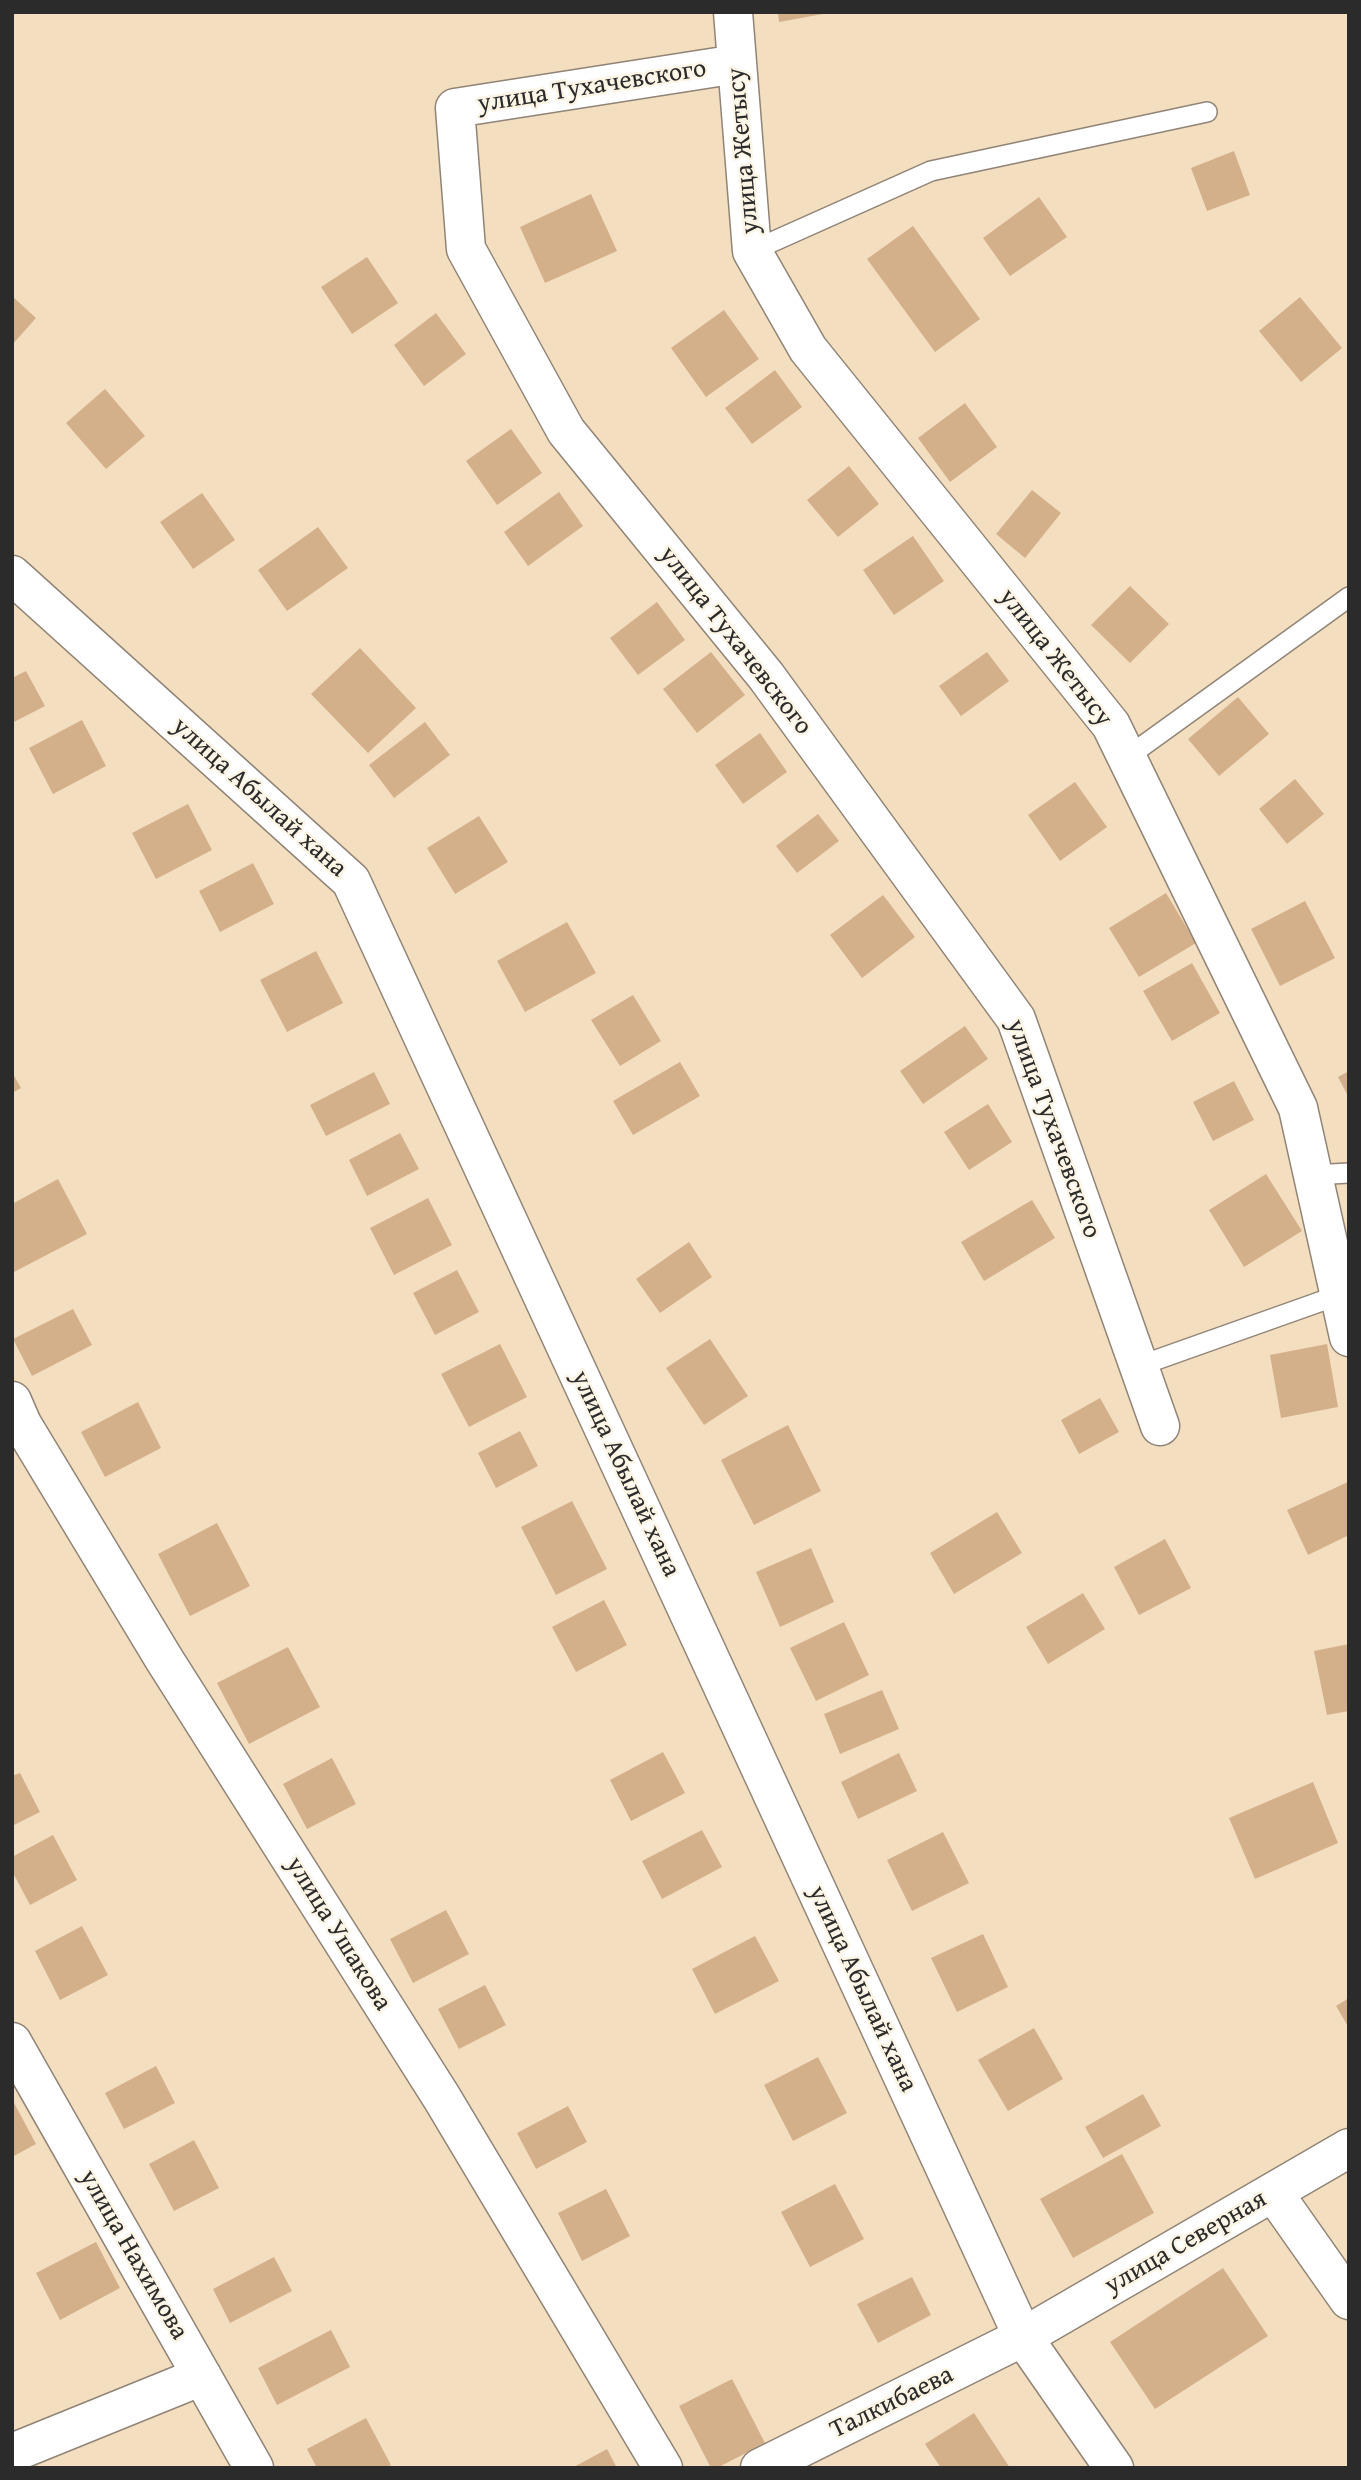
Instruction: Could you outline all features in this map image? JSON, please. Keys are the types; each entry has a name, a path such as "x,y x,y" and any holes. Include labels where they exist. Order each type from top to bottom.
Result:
{"street":[{"name":"улица Жетысу","path":"733,12 752,251 808,349 1111,725 1331,1174 1339,1295 1349,1337"},
{"name":"улица Тухачевского","path":"737,64 455,108 466,249 566,431 766,676 1016,1019 1160,1426"},
{"name":"улица Абылай хана","path":"12,575 351,881 1023,2337 1114,2468"},
{"name":"улица Ушакова","path":"12,1401 22,1424 157,1647 442,2098 663,2468"},
{"name":"улица Нахимова","path":"12,2042 254,2468"},
{"name":"улица Северная","path":"1023,2337 1349,2148"},
{"path":"1273,2193 1349,2300"},
{"name":"Талкибаева","path":"760,2468 1023,2337"},
{"path":"12,2453 202,2376"}],"lane":[{"path":"752,251 931,171 1207,112"},
{"path":"1126,758 1349,597"},
{"path":"1139,1366 1339,1295"}],"building":[{"path":"778,12 823,12 823,14 779,22"},
{"path":"1234,151 1250,195 1207,211 1191,168"},
{"path":"591,194 617,251 545,283 520,227"},
{"path":"1039,197 1067,237 1010,276 983,238"},
{"path":"913,226 980,319 935,352 867,259"},
{"path":"367,257 398,303 352,334 321,287"},
{"path":"12,296 36,318 12,345"},
{"path":"1300,297 1342,348 1301,382 1259,331"},
{"path":"724,310 759,359 706,397 671,348"},
{"path":"436,313 466,354 424,386 394,345"},
{"path":"775,370 802,407 752,444 725,408"},
{"path":"105,389 145,436 106,469 66,423"},
{"path":"965,403 997,447 950,482 918,438"},
{"path":"511,429 542,473 497,505 466,461"},
{"path":"849,466 879,504 838,537 807,500"},
{"path":"1032,490 1061,513 1025,558 996,534"},
{"path":"559,492 583,526 528,566 504,532"},
{"path":"202,493 235,540 193,569 160,522"},
{"path":"318,527 348,568 287,611 258,570"},
{"path":"913,536 944,581 894,615 863,570"},
{"path":"1130,586 1169,624 1130,663 1091,625"},
{"path":"657,602 685,640 638,675 610,638"},
{"path":"360,648 416,708 368,753 311,694"},
{"path":"711,652 745,695 697,733 663,689"},
{"path":"987,652 1009,681 961,716 939,686"},
{"path":"26,671 45,706 12,723 12,678"},
{"path":"1238,697 1269,734 1219,776 1188,739"},
{"path":"82,720 106,766 53,794 29,748"},
{"path":"425,722 450,755 394,798 369,765"},
{"path":"760,733 787,772 743,804 715,765"},
{"path":"1295,779 1324,814 1287,844 1259,809"},
{"path":"1075,782 1107,827 1060,861 1028,815"},
{"path":"188,804 212,850 156,879 132,833"},
{"path":"818,814 839,841 797,873 776,846"},
{"path":"479,816 508,862 455,894 427,848"},
{"path":"253,863 274,904 220,932 199,891"},
{"path":"1166,893 1196,943 1139,977 1109,928"},
{"path":"883,895 915,937 862,978 830,935"},
{"path":"1305,901 1335,958 1280,986 1251,929"},
{"path":"567,922 596,973 525,1012 497,961"},
{"path":"316,951 343,1003 287,1032 260,980"},
{"path":"1192,963 1220,1013 1172,1041 1143,991"},
{"path":"633,995 661,1041 620,1066 591,1020"},
{"path":"965,1026 988,1059 923,1104 900,1071"},
{"path":"680,1062 700,1096 633,1135 613,1101"},
{"path":"1349,1071 1349,1098 1338,1077"},
{"path":"12,1072 21,1088 12,1093"},
{"path":"374,1072 390,1104 326,1136 310,1105"},
{"path":"1234,1081 1254,1120 1213,1141 1193,1102"},
{"path":"988,1104 1012,1142 969,1170 944,1132"},
{"path":"400,1133 419,1169 367,1196 349,1160"},
{"path":"1266,1174 1302,1231 1244,1267 1209,1210"},
{"path":"58,1179 87,1234 12,1273 12,1204"},
{"path":"428,1198 452,1245 394,1275 370,1228"},
{"path":"1032,1200 1055,1238 984,1281 961,1242"},
{"path":"689,1242 712,1277 660,1313 636,1279"},
{"path":"457,1270 479,1312 435,1335 413,1293"},
{"path":"73,1309 92,1345 32,1376 13,1339"},
{"path":"710,1339 748,1396 704,1425 666,1368"},
{"path":"500,1344 527,1397 469,1427 441,1374"},
{"path":"1327,1344 1338,1407 1281,1418 1270,1355"},
{"path":"1100,1398 1119,1432 1079,1454 1061,1420"},
{"path":"138,1402 161,1448 105,1477 81,1432"},
{"path":"788,1425 821,1491 754,1525 721,1460"},
{"path":"520,1431 538,1466 496,1488 478,1453"},
{"path":"1348,1482 1349,1535 1308,1555 1287,1510"},
{"path":"572,1501 607,1569 556,1595 521,1527"},
{"path":"997,1512 1022,1553 954,1594 930,1553"},
{"path":"217,1523 250,1586 190,1616 158,1554"},
{"path":"1165,1539 1191,1588 1139,1615 1114,1567"},
{"path":"811,1548 834,1602 780,1627 756,1572"},
{"path":"1083,1593 1105,1629 1048,1664 1026,1627"},
{"path":"604,1600 627,1645 576,1672 552,1627"},
{"path":"844,1622 869,1675 816,1701 790,1648"},
{"path":"1349,1644 1349,1711 1327,1715 1314,1651"},
{"path":"288,1647 320,1707 249,1744 217,1683"},
{"path":"882,1690 899,1729 840,1754 824,1714"},
{"path":"663,1752 685,1793 631,1821 610,1780"},
{"path":"899,1753 917,1791 858,1819 841,1782"},
{"path":"332,1758 356,1804 307,1829 283,1784"},
{"path":"20,1773 40,1812 12,1826 12,1776"},
{"path":"1313,1782 1338,1843 1255,1879 1229,1818"},
{"path":"702,1830 722,1867 662,1899 642,1861"},
{"path":"943,1832 969,1883 912,1911 887,1860"},
{"path":"53,1835 77,1880 30,1905 12,1871 12,1857"},
{"path":"446,1910 469,1954 413,1983 390,1939"},
{"path":"82,1926 108,1975 60,2000 35,1951"},
{"path":"983,1934 1008,1987 957,2012 931,1958"},
{"path":"755,1936 779,1981 715,2014 692,1969"},
{"path":"485,1985 506,2025 459,2049 438,2009"},
{"path":"1349,1998 1349,2028 1336,2006"},
{"path":"1034,2028 1063,2079 1008,2111 978,2060"},
{"path":"818,2057 847,2113 793,2141 764,2085"},
{"path":"156,2066 175,2103 124,2129 105,2093"},
{"path":"1143,2094 1161,2126 1103,2158 1085,2127"},
{"path":"12,2099 36,2144 12,2157"},
{"path":"568,2106 587,2142 536,2169 517,2133"},
{"path":"194,2140 219,2188 174,2211 149,2164"},
{"path":"1122,2154 1154,2213 1073,2258 1040,2199"},
{"path":"835,2184 864,2239 810,2267 781,2212"},
{"path":"606,2189 630,2236 582,2261 558,2213"},
{"path":"96,2242 120,2288 60,2320 36,2273"},
{"path":"274,2257 292,2291 230,2323 213,2289"},
{"path":"1223,2268 1268,2336 1155,2409 1110,2342"},
{"path":"912,2277 931,2315 878,2343 857,2304"},
{"path":"331,2330 350,2367 277,2405 258,2368"},
{"path":"732,2379 765,2443 717,2468 711,2468 679,2406"},
{"path":"974,2413 1010,2468 941,2468 925,2444"},
{"path":"366,2418 391,2465 386,2468 317,2468 307,2449"},
{"path":"607,2449 617,2468 572,2468"}]}
